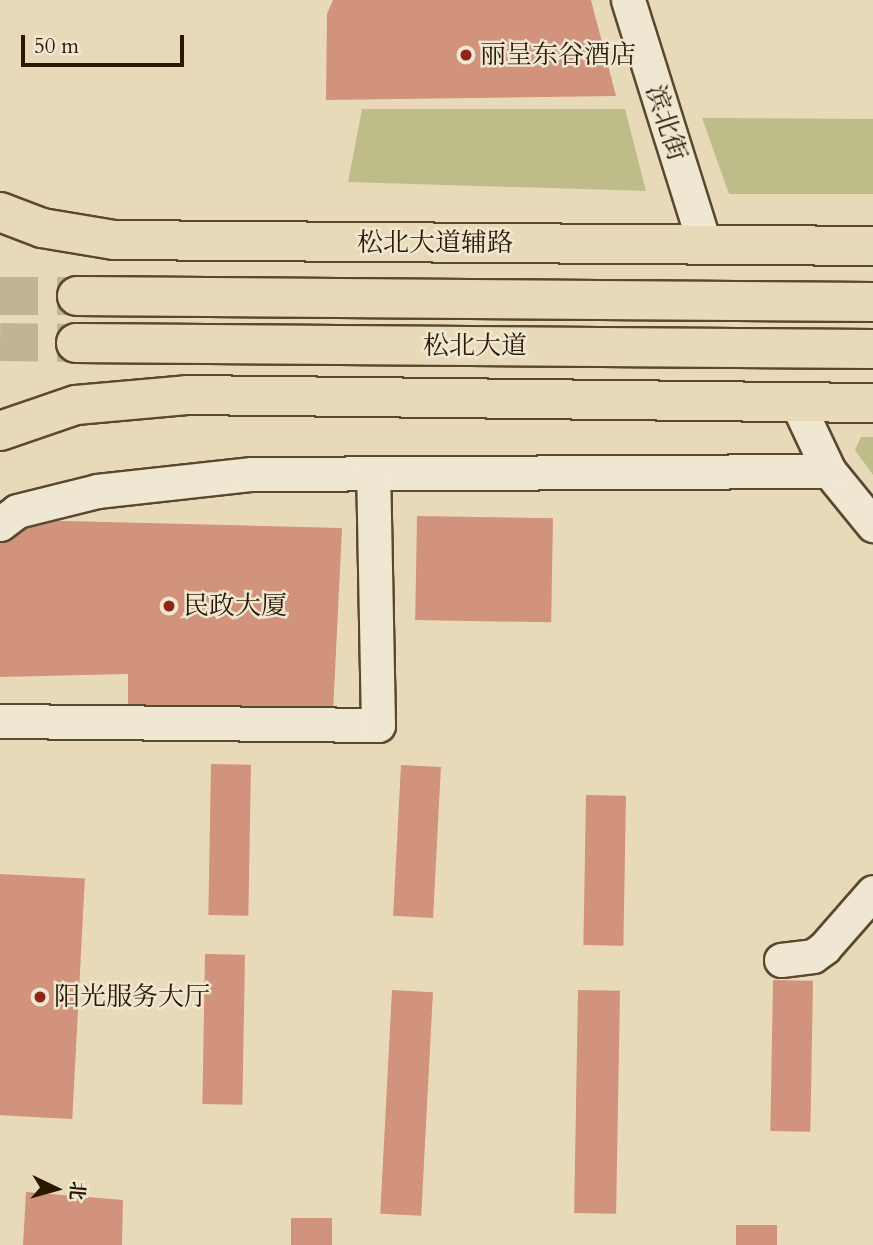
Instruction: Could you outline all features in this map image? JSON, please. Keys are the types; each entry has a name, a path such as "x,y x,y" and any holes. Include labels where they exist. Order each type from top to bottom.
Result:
{"highway":[{"name":"松北大道辅路","path":"0,212 42,228 114,240 873,246"},
{"path":"783,302 873,285"},
{"name":"松北大道","path":"77,296 873,302"},
{"name":"松北大道","path":"76,343 873,349"},
{"path":"823,349 873,359"},
{"path":"0,430 76,405 187,395 873,403"}],"street":[{"name":"滨北街","path":"628,0 705,245"},
{"path":"797,403 829,471 873,524"},
{"path":"0,524 17,511 97,491 252,474 829,471"},
{"path":"0,721 378,725 373,474"},
{"path":"780,960 799,960 824,948 873,892"}],"shaded area":[{"path":"362,109 625,109 646,191 348,182"},
{"path":"702,118 873,119 873,194 729,194"},
{"path":"861,437 873,437 873,475 855,450"}],"building":[{"name":"丽呈东谷酒店","path":"333,0 591,0 616,96 326,100 327,14"},
{"path":"417,516 553,518 551,622 415,620"},
{"name":"民政大厦","path":"25,520 342,528 333,713 128,713 128,674 0,677 0,537"},
{"path":"211,764 251,765 248,916 208,915"},
{"path":"401,765 441,767 433,918 393,916"},
{"path":"586,795 626,796 623,946 583,945"},
{"name":"阳光服务大厅","path":"0,874 85,878 72,1119 0,1115"},
{"path":"205,954 245,955 242,1105 202,1104"},
{"path":"773,980 813,981 810,1132 770,1131"},
{"path":"392,990 433,992 421,1216 380,1214"},
{"path":"578,990 620,991 616,1214 574,1213"},
{"path":"26,1192 123,1200 122,1245 23,1245"},
{"path":"291,1218 332,1218 332,1245 291,1245"},
{"path":"736,1225 777,1225 777,1245 736,1245"}],"tunnel":[{"path":"0,296 77,296"},
{"path":"0,342 76,343"}],"place":[{"name":"丽呈东谷酒店","path":"466,55"},
{"name":"民政大厦","path":"169,606"},
{"name":"阳光服务大厅","path":"40,997"}]}
